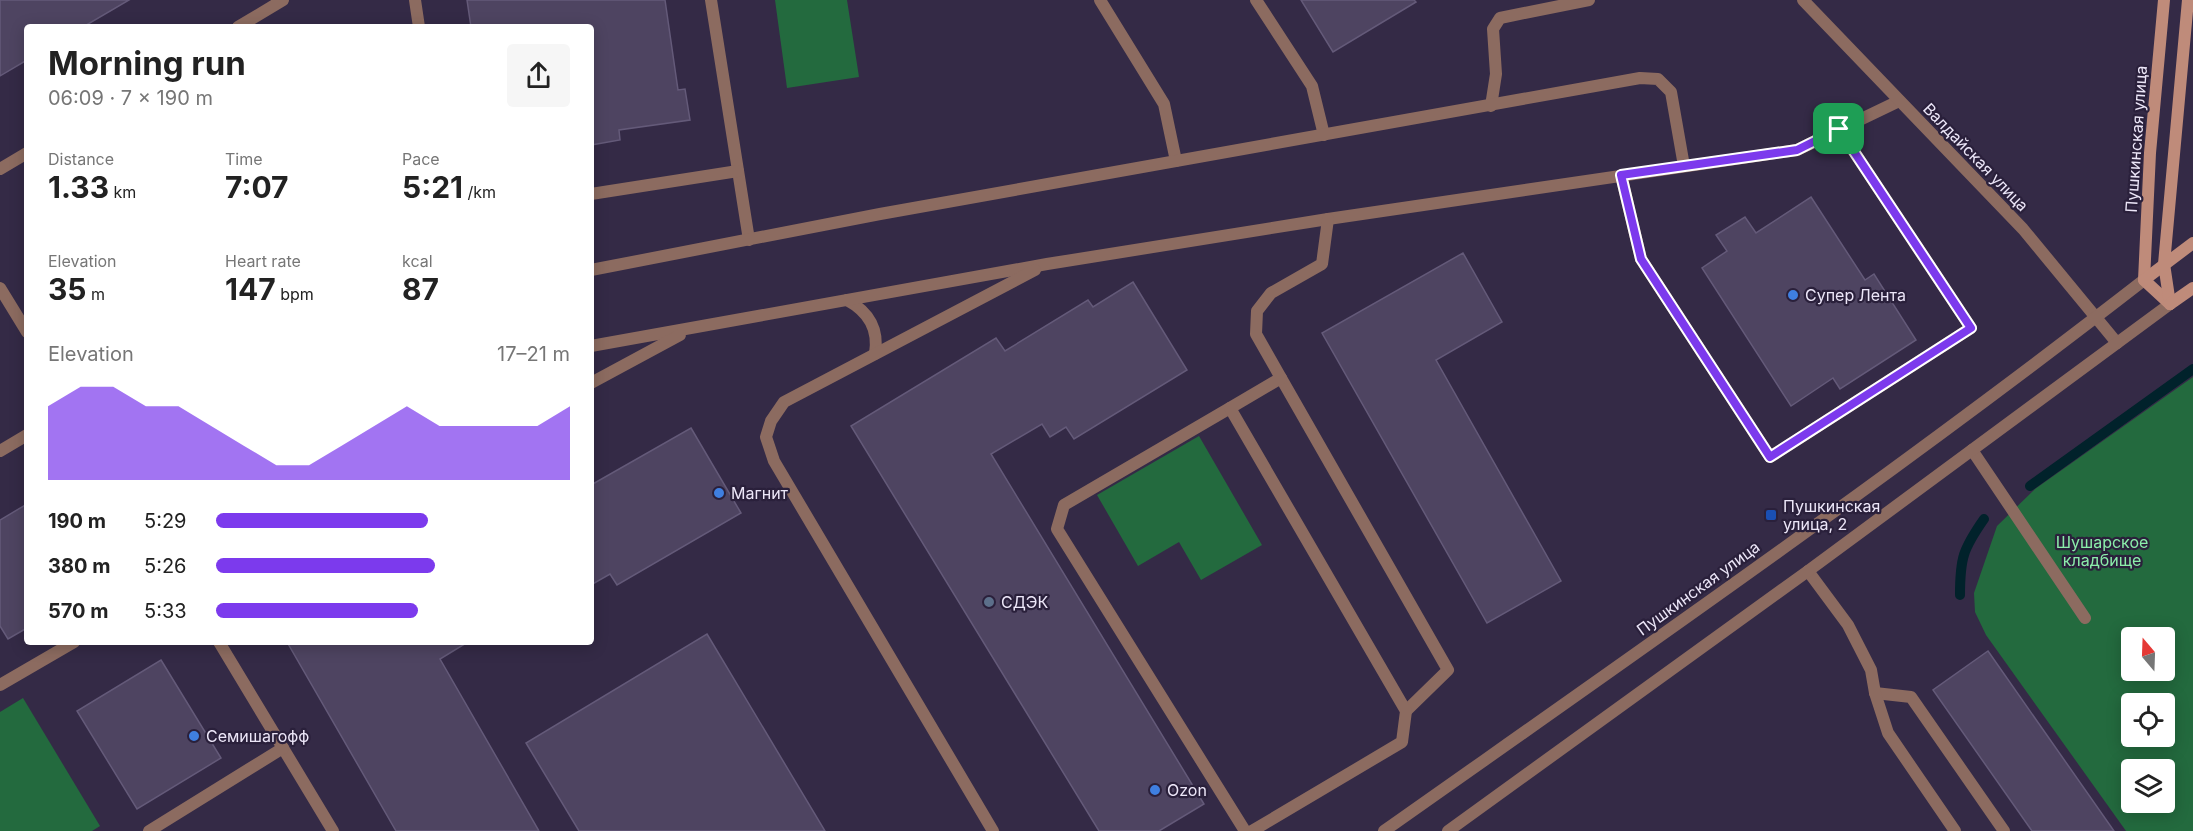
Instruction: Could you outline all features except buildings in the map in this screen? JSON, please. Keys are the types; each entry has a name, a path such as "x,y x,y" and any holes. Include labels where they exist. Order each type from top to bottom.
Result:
{"street":[{"path":"243,24 283,0"},
{"path":"415,0 419,24"},
{"path":"711,0 749,240"},
{"path":"1100,0 1164,104 1176,162"},
{"path":"1256,0 1312,86 1324,135"},
{"path":"1491,106 1496,74 1493,29 1500,18 1589,0"},
{"name":"Валдайская улица","path":"1803,0 2024,229 2118,343"},
{"name":"Пушкинская улица","path":"2144,280 2150,153 2163,0"},
{"path":"2170,304 2164,264 2188,0"},
{"path":"2186,14 2193,26"},
{"path":"594,269 1640,78 1658,79 1671,92 1684,166"},
{"path":"594,345 1047,264 1328,219 1797,150 1899,101"},
{"path":"1621,175 1641,259 1770,457 1971,328 1839,129"},
{"path":"0,169 24,155"},
{"path":"594,194 738,171"},
{"path":"1328,219 1322,264 1271,293 1257,311 1257,334 1448,670 1406,711"},
{"name":"Пушкинская улица","path":"1384,831 1809,528 2193,243"},
{"path":"993,831 774,461 766,437 771,421 784,402 1047,264"},
{"path":"2144,280 2170,304"},
{"path":"0,288 24,327"},
{"path":"1448,831 1808,571 2193,288"},
{"path":"848,300 867,314 873,325 877,344 875,354"},
{"path":"594,381 691,329"},
{"path":"1245,831 1057,529 1064,505 1281,378"},
{"path":"1230,408 1406,711 1402,742 1252,831"},
{"path":"0,451 24,437"},
{"path":"1972,450 2085,618"},
{"path":"1808,571 1848,625 1871,670 1875,693 1888,733 1955,831"},
{"path":"0,685 69,645"},
{"path":"221,645 333,831"},
{"path":"1875,693 1911,697 2004,831"},
{"path":"150,831 283,748"}],"green space":[{"path":"775,0 847,0 859,77 787,88"},
{"name":"Шушарское кладбище","path":"2193,377 2193,831 2126,831 1986,635 1975,612 1974,593 1997,526 2035,489"},
{"path":"1199,436 1262,545 1201,580 1179,542 1138,566 1097,495"},
{"path":"23,698 100,826 92,831 0,831 0,712"}],"waterway":[{"path":"2030,486 2193,369"},
{"path":"1960,595 1964,554 1971,538 1984,519"}],"place":[{"name":"Супер Лента","path":"1793,295"},
{"name":"Магнит","path":"719,493"},
{"name":"Пушкинская улица, 2","path":"1771,515"},
{"name":"СДЭК","path":"989,602"},
{"name":"Семишагофф","path":"194,736"},
{"name":"Ozon","path":"1155,790"}],"route":[{"path":"1839,129 1971,328 1770,457 1641,259 1621,175 1797,150 1839,129"}]}
